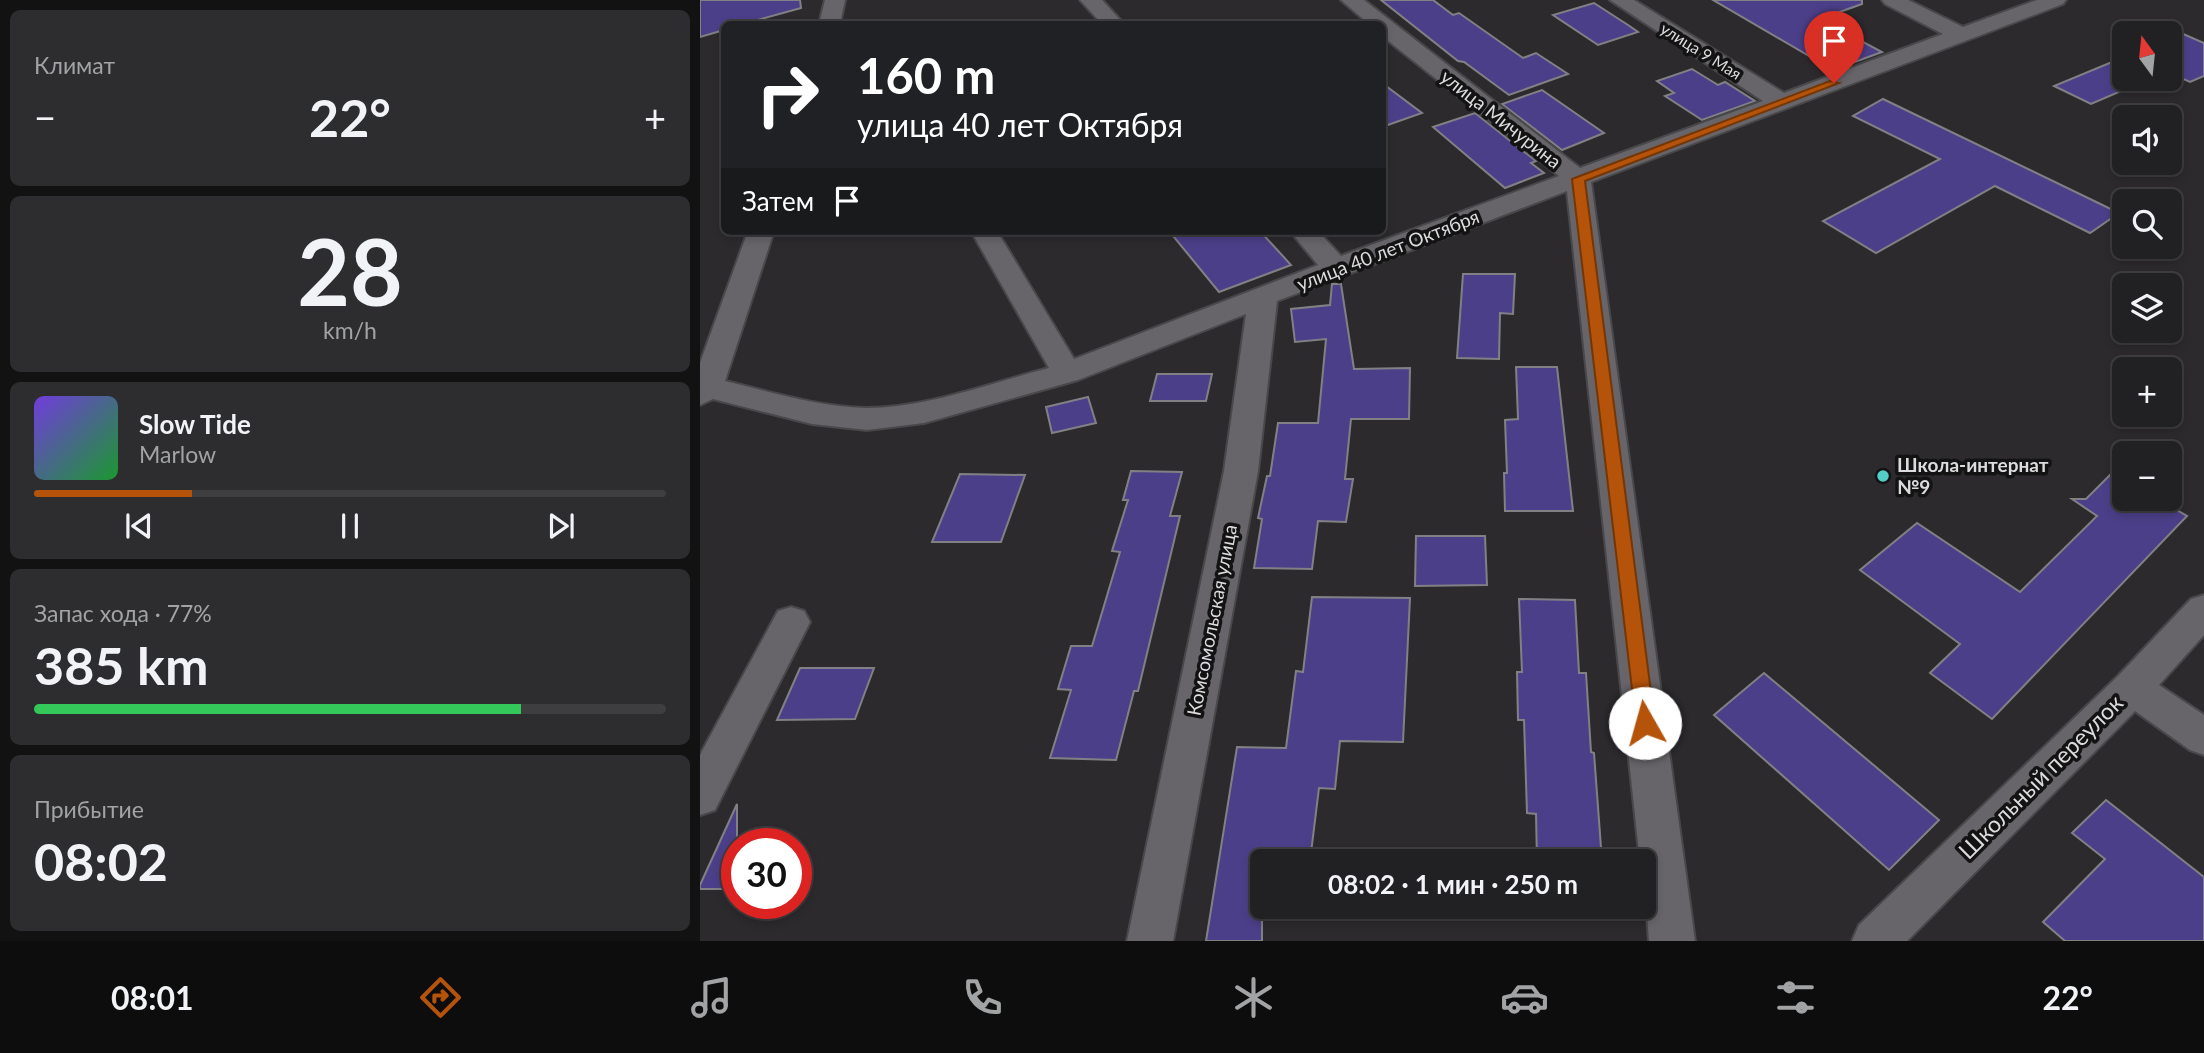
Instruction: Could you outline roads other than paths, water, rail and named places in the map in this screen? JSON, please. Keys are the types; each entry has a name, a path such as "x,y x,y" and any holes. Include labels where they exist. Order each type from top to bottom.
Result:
{"street":[{"path":"831,21 835,0"},
{"path":"1090,0 1110,21"},
{"name":"улица Мичурина","path":"1351,0 1377,21"},
{"name":"улица 9 Мая","path":"1620,0 1783,103"},
{"path":"1892,0 1961,35"},
{"name":"улица 40 лет Октября","path":"704,391 813,414 867,419 924,412 1067,373 1336,268 2056,0"},
{"name":"улица Мичурина","path":"1386,28 1578,179 1672,941"},
{"path":"704,391 760,235"},
{"path":"986,235 1067,373"},
{"path":"1307,235 1336,268"},
{"name":"Комсомольская улица","path":"1150,941 1241,471 1263,297"},
{"name":"Школьный переулок","path":"1876,941 2132,688 2204,610"},
{"path":"700,796 792,622"},
{"path":"2132,688 2204,737"}],"place":[{"name":"Школа-интернат №9","path":"1883,476"}]}
